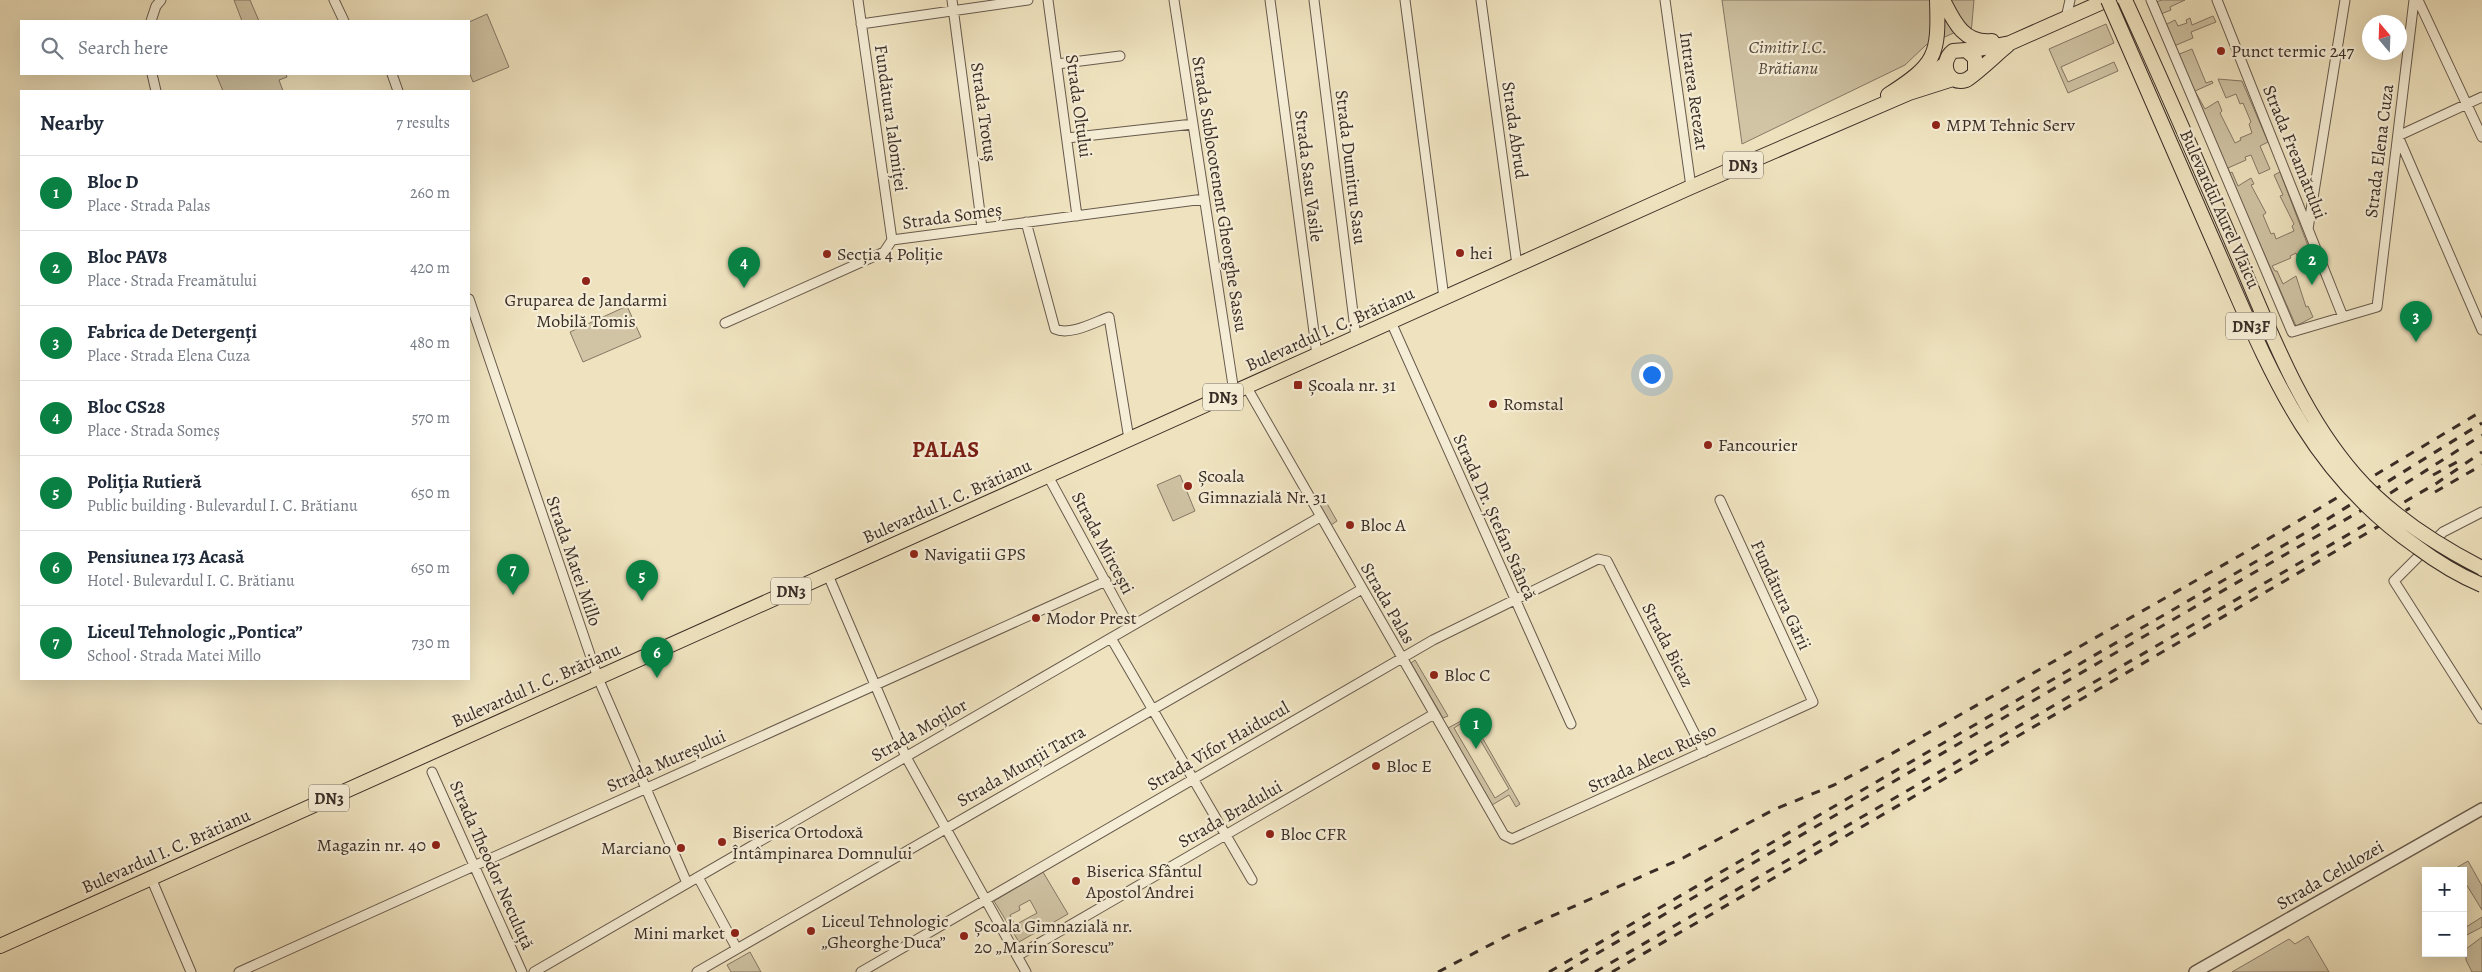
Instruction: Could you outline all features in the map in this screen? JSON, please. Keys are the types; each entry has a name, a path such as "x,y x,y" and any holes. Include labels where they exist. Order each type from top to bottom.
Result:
{"main road":[{"path":"1940,0 1957,26 1972,39 1990,42 2030,34"},
{"path":"1940,0 1949,21 1976,63 1975,72"},
{"path":"1940,0 1945,61 1947,73 1953,79"},
{"path":"1852,117 1908,82 1933,57 1938,37 1940,0"},
{"name":"DN3","path":"1945,61 1952,51 1968,51 2010,43 2107,0"},
{"name":"Bulevardul Aurel Vlaicu","path":"2107,0 2251,326 2297,420 2342,482 2369,510 2441,564 2482,585"},
{"name":"Bulevardul Aurel Vlaicu","path":"2125,0 2266,320 2313,416 2355,475 2382,502 2408,523 2482,568"},
{"name":"DN3","path":"1953,79 1968,79 2010,43"},
{"name":"Bulevardul I. C. Brătianu","path":"1910,93 1945,61"},
{"name":"Bulevardul I. C. Brătianu","path":"0,946 1691,187 1910,93 1953,79"}],"street":[{"path":"151,20 156,6 161,0"},
{"path":"334,0 344,20"},
{"name":"Fundătura Ialomiței","path":"858,0 892,240"},
{"name":"Strada Trotuș","path":"952,0 982,228"},
{"path":"861,24 1028,0"},
{"name":"Strada Oltului","path":"1048,0 1077,216"},
{"name":"Strada Sublocotenent Gheorghe Sassu","path":"1174,0 1204,199 1240,389"},
{"name":"Strada Sasu Vasile","path":"1270,0 1317,355"},
{"name":"Strada Dumitru Sasu","path":"1314,0 1356,338"},
{"path":"1405,0 1444,298"},
{"name":"Strada Abrud","path":"1481,0 1517,265"},
{"name":"Intrarea Retezat","path":"1665,0 1691,187"},
{"path":"2066,18 2070,0"},
{"path":"2151,0 2292,332 2343,317"},
{"name":"Strada Freamătului","path":"2217,0 2343,317"},
{"path":"2308,229 2346,0"},
{"name":"Strada Elena Cuza","path":"2343,317 2377,306 2414,0"},
{"path":"2418,0 2482,137"},
{"path":"1057,64 1120,56"},
{"path":"152,75 156,90"},
{"path":"392,75 398,90"},
{"path":"2482,97 2398,136 2482,330"},
{"path":"1067,138 1193,124"},
{"name":"Strada Someș","path":"725,323 884,252 892,240 1204,199"},
{"path":"1026,222 1055,329 1061,332 1069,331 1109,317 1129,439"},
{"name":"Strada Matei Millo","path":"470,303 598,678 687,883"},
{"name":"Strada Dr. Ștefan Stâncă","path":"1390,322 1513,599 1571,724"},
{"name":"Strada Palas","path":"1240,389 1320,517 1504,835"},
{"name":"Strada Mircești","path":"1048,476 1130,627"},
{"name":"Fundătura Gării","path":"1720,500 1813,702"},
{"path":"2482,512 2443,532 2394,581 2482,719"},
{"name":"Strada Moților","path":"534,972 1320,517"},
{"name":"Strada Vifor Haiducul","path":"861,972 1401,658 1513,599 1598,559"},
{"name":"Strada Bicaz","path":"1598,559 1607,561 1704,752"},
{"path":"828,575 906,757 1026,972"},
{"name":"Strada Mureșului","path":"239,972 1106,581"},
{"name":"Strada Munții Tatra","path":"697,972 1362,589"},
{"path":"1111,638 1252,880"},
{"name":"Strada Alecu Russo","path":"1504,835 1512,839 1813,702"},
{"name":"Strada Bradului","path":"1017,956 1434,714"},
{"name":"Strada Theodor Neculuță","path":"432,772 522,972"},
{"name":"Strada Celulozei","path":"2195,972 2482,810"},
{"path":"698,877 737,949"},
{"path":"151,878 191,972"}],"green space":[{"path":"234,0 250,0 259,20 242,20"},
{"name":"Cimitir I.C. Brătianu","path":"1722,0 1974,0 1971,34 1963,29 1926,45 1905,65 1742,144"},
{"path":"2162,0 2185,0 2170,7 2171,10 2161,14 2156,2"},
{"path":"487,14 509,67 473,82 470,74 470,22"},
{"path":"2213,16 2216,22 2191,32 2193,38 2174,46 2165,25 2175,20 2178,26 2187,23 2186,20 2190,18 2192,25"},
{"path":"2106,24 2114,43 2061,67 2068,82 2114,62 2118,71 2068,93 2049,49"},
{"path":"2192,49 2206,83 2212,81 2213,83 2195,91 2205,109 2218,101 2222,111 2220,113 2235,143 2241,140 2240,138 2252,133 2249,124 2251,122 2243,103 2240,104 2236,94 2226,98 2218,79 2242,81 2268,142 2260,146 2270,169 2259,174 2251,155 2245,157 2246,160 2228,168 2230,173 2232,172 2238,186 2251,178 2254,184 2251,185 2266,213 2263,215 2271,234 2274,233 2276,239 2294,231 2292,226 2294,224 2280,196 2283,195 2274,175 2280,172 2316,267 2304,272 2296,253 2290,256 2291,258 2272,266 2277,271 2283,284 2296,276 2306,307 2308,306 2313,317 2296,326 2177,55"},
{"path":"216,75 286,75 287,77 279,80 283,90 223,90"},
{"path":"627,306 641,337 583,362 570,332"},
{"path":"1180,475 1195,511 1173,521 1157,485"},
{"path":"1321,493 1337,521 1331,525 1315,496"},
{"path":"1415,660 1448,716 1443,718 1411,663"},
{"path":"1470,716 1520,804 1516,807 1509,795 1492,805 1448,728","holes":["1468,719 1509,789 1495,798 1454,728"]},
{"path":"2468,861 2482,886 2482,910 2467,886 2467,867 2458,867"},
{"path":"1043,872 1068,914 1019,942 994,901","holes":["1030,900 1037,913 1015,925 1010,915 1020,910 1019,906"]},
{"path":"2482,917 2482,927 2467,935 2467,926"},
{"path":"2308,936 2329,972 2232,972 2289,939 2295,944"},
{"path":"2482,937 2482,972 2472,972 2466,960 2467,948"},
{"path":"750,952 761,972 731,972 727,965"}],"railway":[{"path":"1438,972 1507,936 1683,858 1773,810 1834,785 2253,548 2482,411"},
{"path":"1549,972 2305,533 2482,423"},
{"path":"1565,972 2381,499 2482,435"},
{"path":"1595,972 2437,483 2482,452"},
{"path":"2433,475 2457,462"},
{"path":"2435,492 2482,465"},
{"path":"1612,972 2410,508"}],"place":[{"name":"Punct termic 247","path":"2221,51"},
{"name":"MPM Tehnic Serv","path":"1936,125"},
{"name":"hei","path":"1460,253"},
{"name":"Secția 4 Poliție","path":"827,254"},
{"name":"Gruparea de Jandarmi Mobilă Tomis","path":"586,281"},
{"name":"Bloc PAV8","path":"2312,285"},
{"name":"Bloc CS28","path":"744,288"},
{"name":"Fabrica de Detergenți","path":"2416,342"},
{"name":"Școala nr. 31","path":"1298,385"},
{"name":"Romstal","path":"1493,404"},
{"name":"Fancourier","path":"1708,445"},
{"name":"Școala Gimnazială Nr. 31","path":"1188,486"},
{"name":"Bloc A","path":"1350,525"},
{"name":"Navigatii GPS","path":"914,554"},
{"name":"Liceul Tehnologic „Pontica”","path":"513,595"},
{"name":"Poliția Rutieră","path":"642,601"},
{"name":"Modor Prest","path":"1036,618"},
{"name":"Bloc C","path":"1434,675"},
{"name":"Pensiunea 173 Acasă","path":"657,678"},
{"name":"Bloc D","path":"1476,749"},
{"name":"Bloc E","path":"1376,766"},
{"name":"Bloc CFR","path":"1270,834"},
{"name":"Biserica Ortodoxă Întâmpinarea Domnului","path":"722,842"},
{"name":"Magazin nr. 40","path":"436,845"},
{"name":"Marciano","path":"681,848"},
{"name":"Biserica Sfântul Apostol Andrei","path":"1076,881"},
{"name":"Liceul Tehnologic „Gheorghe Duca”","path":"811,931"},
{"name":"Mini market","path":"735,933"},
{"name":"Școala Gimnazială nr. 20 „Marin Sorescu”","path":"964,936"}],"district":[{"name":"PALAS","path":"946,449"}]}
